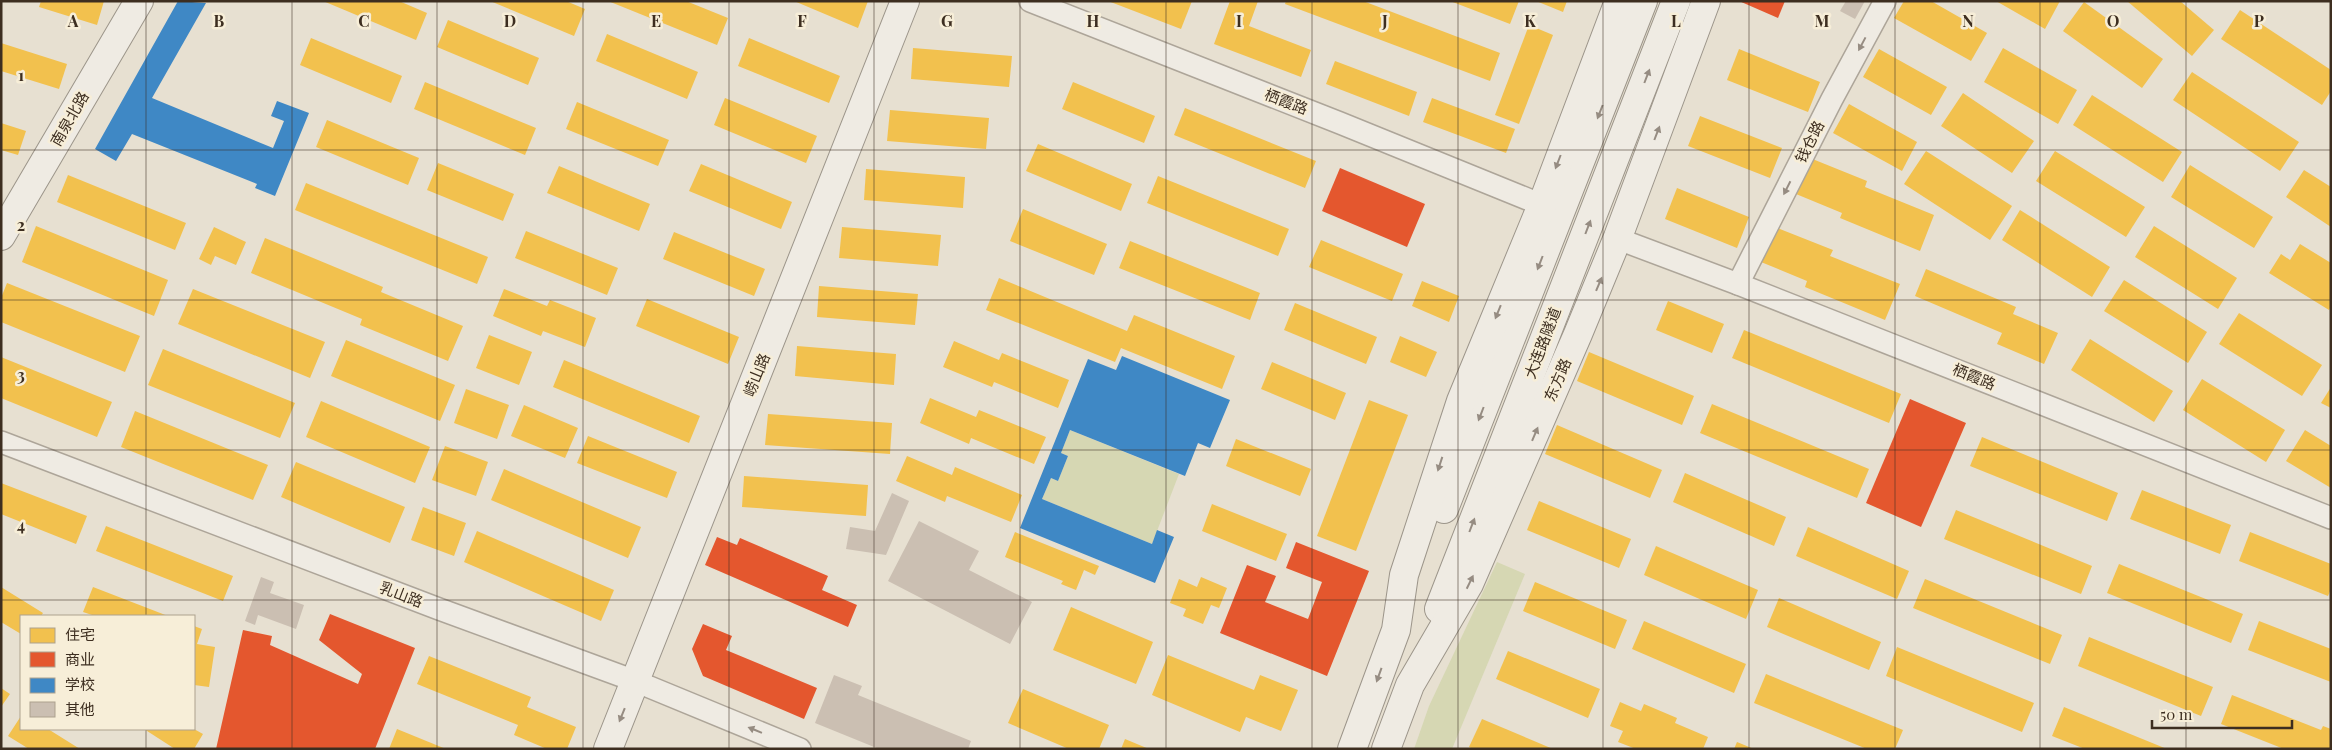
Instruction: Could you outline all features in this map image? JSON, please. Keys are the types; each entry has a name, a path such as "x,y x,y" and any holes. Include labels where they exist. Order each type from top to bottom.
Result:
{"main road":[{"name":"南泉北路","path":"1,236 139,1"},
{"name":"崂山路","path":"608,749 905,1"},
{"path":"1352,749 1396,630 1404,575 1461,401 1542,205 1618,1"},
{"name":"大连路隧道","path":"1396,630 1643,1"},
{"name":"大连路隧道","path":"1410,685 1676,1"},
{"name":"东方路","path":"1386,749 1410,685 1470,584 1618,236 1706,1"}],"street":[{"name":"栖霞路","path":"1030,1 1542,205"},
{"name":"钱仓路","path":"1738,284 1832,99 1885,1"},
{"name":"栖霞路","path":"1618,236 1629,243 1738,284 2331,518"},
{"name":"乳山路","path":"1,442 438,609 635,681 800,749"}],"green space":[{"path":"1070,430 1179,474 1152,544 1042,499 1051,478 1058,481 1068,456 1061,453"},
{"path":"1497,562 1525,574 1452,749 1414,749 1429,706"}],"building: 住宅":[{"path":"41,1 104,1 97,25 39,7"},
{"path":"323,1 399,1 427,13 416,40"},
{"path":"490,1 566,1 585,9 574,36"},
{"path":"608,1 686,1 728,18 717,45"},
{"path":"794,1 868,1 858,28"},
{"path":"1108,1 1192,1 1181,29"},
{"path":"1230,1 1258,1 1249,26 1311,50 1301,77 1214,44"},
{"path":"1286,1 1363,1 1500,53 1490,81 1285,4"},
{"path":"1450,1 1519,1 1510,24"},
{"path":"1536,1 1567,1 1563,12"},
{"path":"1904,1 1931,1 1987,33 1971,61 1894,18"},
{"path":"1996,1 2060,1 2045,29"},
{"path":"2127,1 2180,1 2214,30 2192,56"},
{"path":"2084,2 2163,59 2142,88 2063,31"},
{"path":"2240,10 2331,70 2331,91 2322,105 2221,39"},
{"path":"448,20 539,58 528,85 437,47"},
{"path":"1529,25 1553,35 1519,124 1495,115"},
{"path":"607,34 698,72 687,99 596,61"},
{"path":"311,38 402,76 391,103 300,65"},
{"path":"749,38 840,76 829,103 738,66"},
{"path":"1,43 67,64 59,89 1,71"},
{"path":"913,48 1012,56 1009,87 911,79"},
{"path":"2003,48 2077,90 2058,124 1984,82"},
{"path":"1739,49 1820,82 1808,112 1727,80"},
{"path":"1879,49 1947,87 1931,115 1863,77"},
{"path":"1335,61 1417,92 1409,116 1326,84"},
{"path":"2192,72 2299,142 2280,171 2173,100"},
{"path":"425,82 536,128 525,155 414,109"},
{"path":"1073,82 1155,116 1144,143 1062,109"},
{"path":"1963,93 2034,141 2012,173 1941,126"},
{"path":"2092,95 2182,152 2163,182 2073,125"},
{"path":"725,98 817,136 806,163 714,125"},
{"path":"1432,98 1515,129 1506,153 1423,122"},
{"path":"577,102 669,140 658,166 566,129"},
{"path":"1849,104 1917,142 1902,171 1833,133"},
{"path":"1185,108 1316,161 1305,188 1174,135"},
{"path":"890,110 989,118 986,149 887,141"},
{"path":"1700,116 1782,148 1770,178 1688,146"},
{"path":"327,120 419,158 408,185 316,147"},
{"path":"1,123 26,131 18,155 1,150"},
{"path":"1038,144 1132,184 1121,211 1026,171"},
{"path":"1926,151 2012,206 1990,240 1904,184"},
{"path":"2055,151 2145,207 2126,237 2036,181"},
{"path":"1810,158 1867,181 1865,187 1934,215 1920,251 1840,218 1842,213 1796,194"},
{"path":"438,163 514,194 503,221 427,190"},
{"path":"701,164 792,202 781,229 689,191"},
{"path":"2190,165 2273,217 2254,248 2171,197"},
{"path":"559,166 650,204 639,231 547,193"},
{"path":"866,169 965,177 963,208 864,200"},
{"path":"2304,170 2331,187 2331,227 2286,197"},
{"path":"68,175 186,223 175,250 57,202"},
{"path":"1158,176 1289,229 1278,256 1147,203"},
{"path":"306,183 488,257 477,284 295,210"},
{"path":"1677,188 1749,217 1737,248 1665,219"},
{"path":"1023,209 1107,244 1094,275 1010,241"},
{"path":"2020,210 2110,267 2092,297 2002,240"},
{"path":"36,226 168,280 154,316 22,262"},
{"path":"2154,226 2237,278 2218,309 2135,257"},
{"path":"214,227 246,242 236,265 215,256 211,265 199,259"},
{"path":"842,227 941,235 938,266 839,258"},
{"path":"1775,227 1833,250 1830,256 1900,284 1885,320 1805,287 1807,281 1761,262"},
{"path":"526,231 618,268 607,295 515,258"},
{"path":"674,232 765,269 754,296 663,259"},
{"path":"265,238 383,287 381,292 463,326 448,361 360,325 362,319 251,273"},
{"path":"1321,240 1403,274 1392,301 1309,267"},
{"path":"1130,241 1260,293 1250,320 1119,268"},
{"path":"2300,244 2331,263 2331,306 2329,310 2269,273 2281,254 2290,260"},
{"path":"1926,269 2016,307 2013,314 2058,333 2044,364 1997,344 2002,333 1915,296"},
{"path":"999,278 1127,331 1134,315 1235,356 1222,389 1121,348 1115,362 986,310"},
{"path":"2124,280 2207,332 2188,363 2104,311"},
{"path":"1422,281 1459,296 1449,322 1412,306"},
{"path":"7,283 140,336 125,372 1,322 1,298"},
{"path":"819,286 918,294 915,325 817,317"},
{"path":"193,289 325,342 310,378 178,324"},
{"path":"504,289 547,306 550,300 596,318 585,347 543,331 541,336 493,316"},
{"path":"647,299 739,337 728,364 636,326"},
{"path":"1668,301 1724,324 1712,353 1656,330"},
{"path":"1295,303 1377,337 1366,364 1284,330"},
{"path":"2239,313 2322,365 2302,396 2219,344"},
{"path":"1744,330 1901,394 1889,423 1732,358"},
{"path":"489,335 532,352 519,385 476,368"},
{"path":"1400,336 1437,352 1426,377 1390,362"},
{"path":"2090,339 2173,391 2154,422 2071,370"},
{"path":"346,340 455,385 440,421 331,376"},
{"path":"954,341 999,360 1002,353 1069,380 1058,408 994,382 992,387 943,367"},
{"path":"797,346 896,354 894,385 795,376"},
{"path":"163,349 295,403 280,438 148,385"},
{"path":"1589,352 1694,396 1682,425 1577,381"},
{"path":"1,357 112,402 97,437 1,398"},
{"path":"564,360 700,416 689,443 553,387"},
{"path":"1272,362 1346,393 1335,420 1261,389"},
{"path":"2202,379 2285,430 2266,462 2183,410"},
{"path":"2331,387 2331,408 2321,403"},
{"path":"466,389 509,405 497,439 454,423"},
{"path":"930,398 976,417 979,410 1046,437 1034,464 971,438 969,444 920,423"},
{"path":"1369,400 1408,415 1356,551 1317,536"},
{"path":"321,401 430,447 415,483 306,437"},
{"path":"1712,404 1869,469 1857,498 1700,433"},
{"path":"524,405 578,428 565,458 511,436"},
{"path":"135,411 268,465 253,500 121,447"},
{"path":"768,414 892,423 890,454 765,445"},
{"path":"1557,425 1662,470 1650,498 1545,454"},
{"path":"2305,430 2331,446 2331,488 2286,461"},
{"path":"588,436 677,472 667,498 577,463"},
{"path":"1982,437 2118,493 2107,521 1970,466"},
{"path":"1236,439 1311,469 1300,496 1226,466"},
{"path":"445,446 488,462 476,496 432,480"},
{"path":"907,456 952,475 955,467 1022,495 1011,522 947,496 945,502 896,481"},
{"path":"296,462 405,507 390,543 281,497"},
{"path":"504,469 641,527 628,558 491,500"},
{"path":"1685,473 1786,517 1774,546 1673,502"},
{"path":"744,476 868,485 866,516 742,507"},
{"path":"1,483 87,516 76,544 1,514"},
{"path":"2142,490 2231,525 2220,554 2130,519"},
{"path":"1539,501 1631,539 1619,568 1527,530"},
{"path":"1212,504 1287,534 1276,561 1202,531"},
{"path":"423,507 466,523 454,556 411,540"},
{"path":"1956,510 2092,566 2081,594 1944,539"},
{"path":"106,526 233,576 223,601 96,551"},
{"path":"1808,527 1909,571 1897,599 1796,556"},
{"path":"477,531 614,590 601,621 464,562"},
{"path":"1015,532 1099,566 1095,575 1084,570 1076,590 1061,584 1063,581 1005,557"},
{"path":"2250,532 2331,564 2331,589 2328,596 2239,561"},
{"path":"1656,546 1758,590 1746,619 1644,575"},
{"path":"2119,564 2243,614 2231,643 2107,593"},
{"path":"1201,577 1227,588 1219,608 1211,605 1203,624 1183,616 1186,609 1170,603 1179,579 1197,587"},
{"path":"1925,579 2062,635 2050,664 1913,608"},
{"path":"1535,582 1627,620 1615,649 1523,611"},
{"path":"1,587 43,613 42,615 20,615 20,633 1,622"},
{"path":"93,587 165,615 92,615 83,612"},
{"path":"1779,598 1881,642 1869,670 1767,627"},
{"path":"1071,607 1153,642 1136,684 1053,650"},
{"path":"1644,621 1746,664 1734,693 1632,649"},
{"path":"2259,621 2331,649 2331,682 2248,650"},
{"path":"195,626 202,629 197,644 215,647 209,687 195,685"},
{"path":"2089,637 2213,687 2201,716 2078,666"},
{"path":"1897,647 2034,703 2022,732 1886,676"},
{"path":"1508,651 1600,689 1588,718 1496,679"},
{"path":"1168,655 1254,690 1260,675 1298,690 1281,731 1246,717 1240,732 1152,695"},
{"path":"429,656 531,697 527,707 576,727 567,749 547,749 514,735 518,725 417,684"},
{"path":"1766,674 1903,730 1895,749 1867,749 1754,703"},
{"path":"1,688 10,694 1,707"},
{"path":"1023,689 1109,725 1099,749 1069,749 1008,723"},
{"path":"2232,695 2321,730 2323,726 2331,729 2331,749 2284,749 2221,724"},
{"path":"1620,702 1641,711 1644,704 1677,718 1675,723 1708,737 1703,749 1636,749 1618,742 1623,731 1610,726"},
{"path":"2064,707 2167,749 2085,749 2052,736"},
{"path":"20,718 20,730 50,730 80,749 29,749 8,736"},
{"path":"1482,719 1553,749 1473,749 1469,747"},
{"path":"397,729 446,749 389,749"},
{"path":"146,730 195,730 203,734 194,749 175,749"},
{"path":"1125,739 1149,749 1121,749"},
{"path":"1737,742 1754,749 1734,749"}],"building: 商业":[{"path":"1739,1 1785,1 1778,18"},
{"path":"1340,168 1425,204 1407,247 1322,211"},
{"path":"1910,399 1966,423 1921,527 1866,503"},
{"path":"717,537 737,545 740,538 828,576 822,590 857,605 848,627 705,565"},
{"path":"1296,542 1369,571 1327,676 1220,633 1247,565 1276,576 1265,602 1308,619 1322,582 1286,568"},
{"path":"330,614 415,648 375,749 216,749 243,630 272,636 270,645 358,684 362,674 319,640"},
{"path":"703,624 732,636 726,650 817,688 804,719 703,676 692,649"}],"building: 学校":[{"path":"178,1 206,3 152,98 273,148 284,121 271,116 277,101 309,113 275,196 255,188 257,184 132,134 116,161 95,149"},
{"path":"1122,356 1230,400 1210,448 1198,443 1185,476 1070,430 1061,453 1068,456 1058,481 1051,478 1042,499 1152,544 1157,530 1174,537 1155,583 1020,528 1088,359 1116,370"}],"building: 其他":[{"path":"1846,1 1865,1 1855,19 1840,11"},
{"path":"892,493 909,501 886,555 846,549 850,527 875,531"},
{"path":"919,521 979,551 969,570 1032,602 1010,644 888,581"},
{"path":"261,577 274,582 270,593 304,605 296,629 258,615 255,625 245,621"},
{"path":"834,675 862,686 858,695 971,741 968,749 879,749 815,723"}]}
